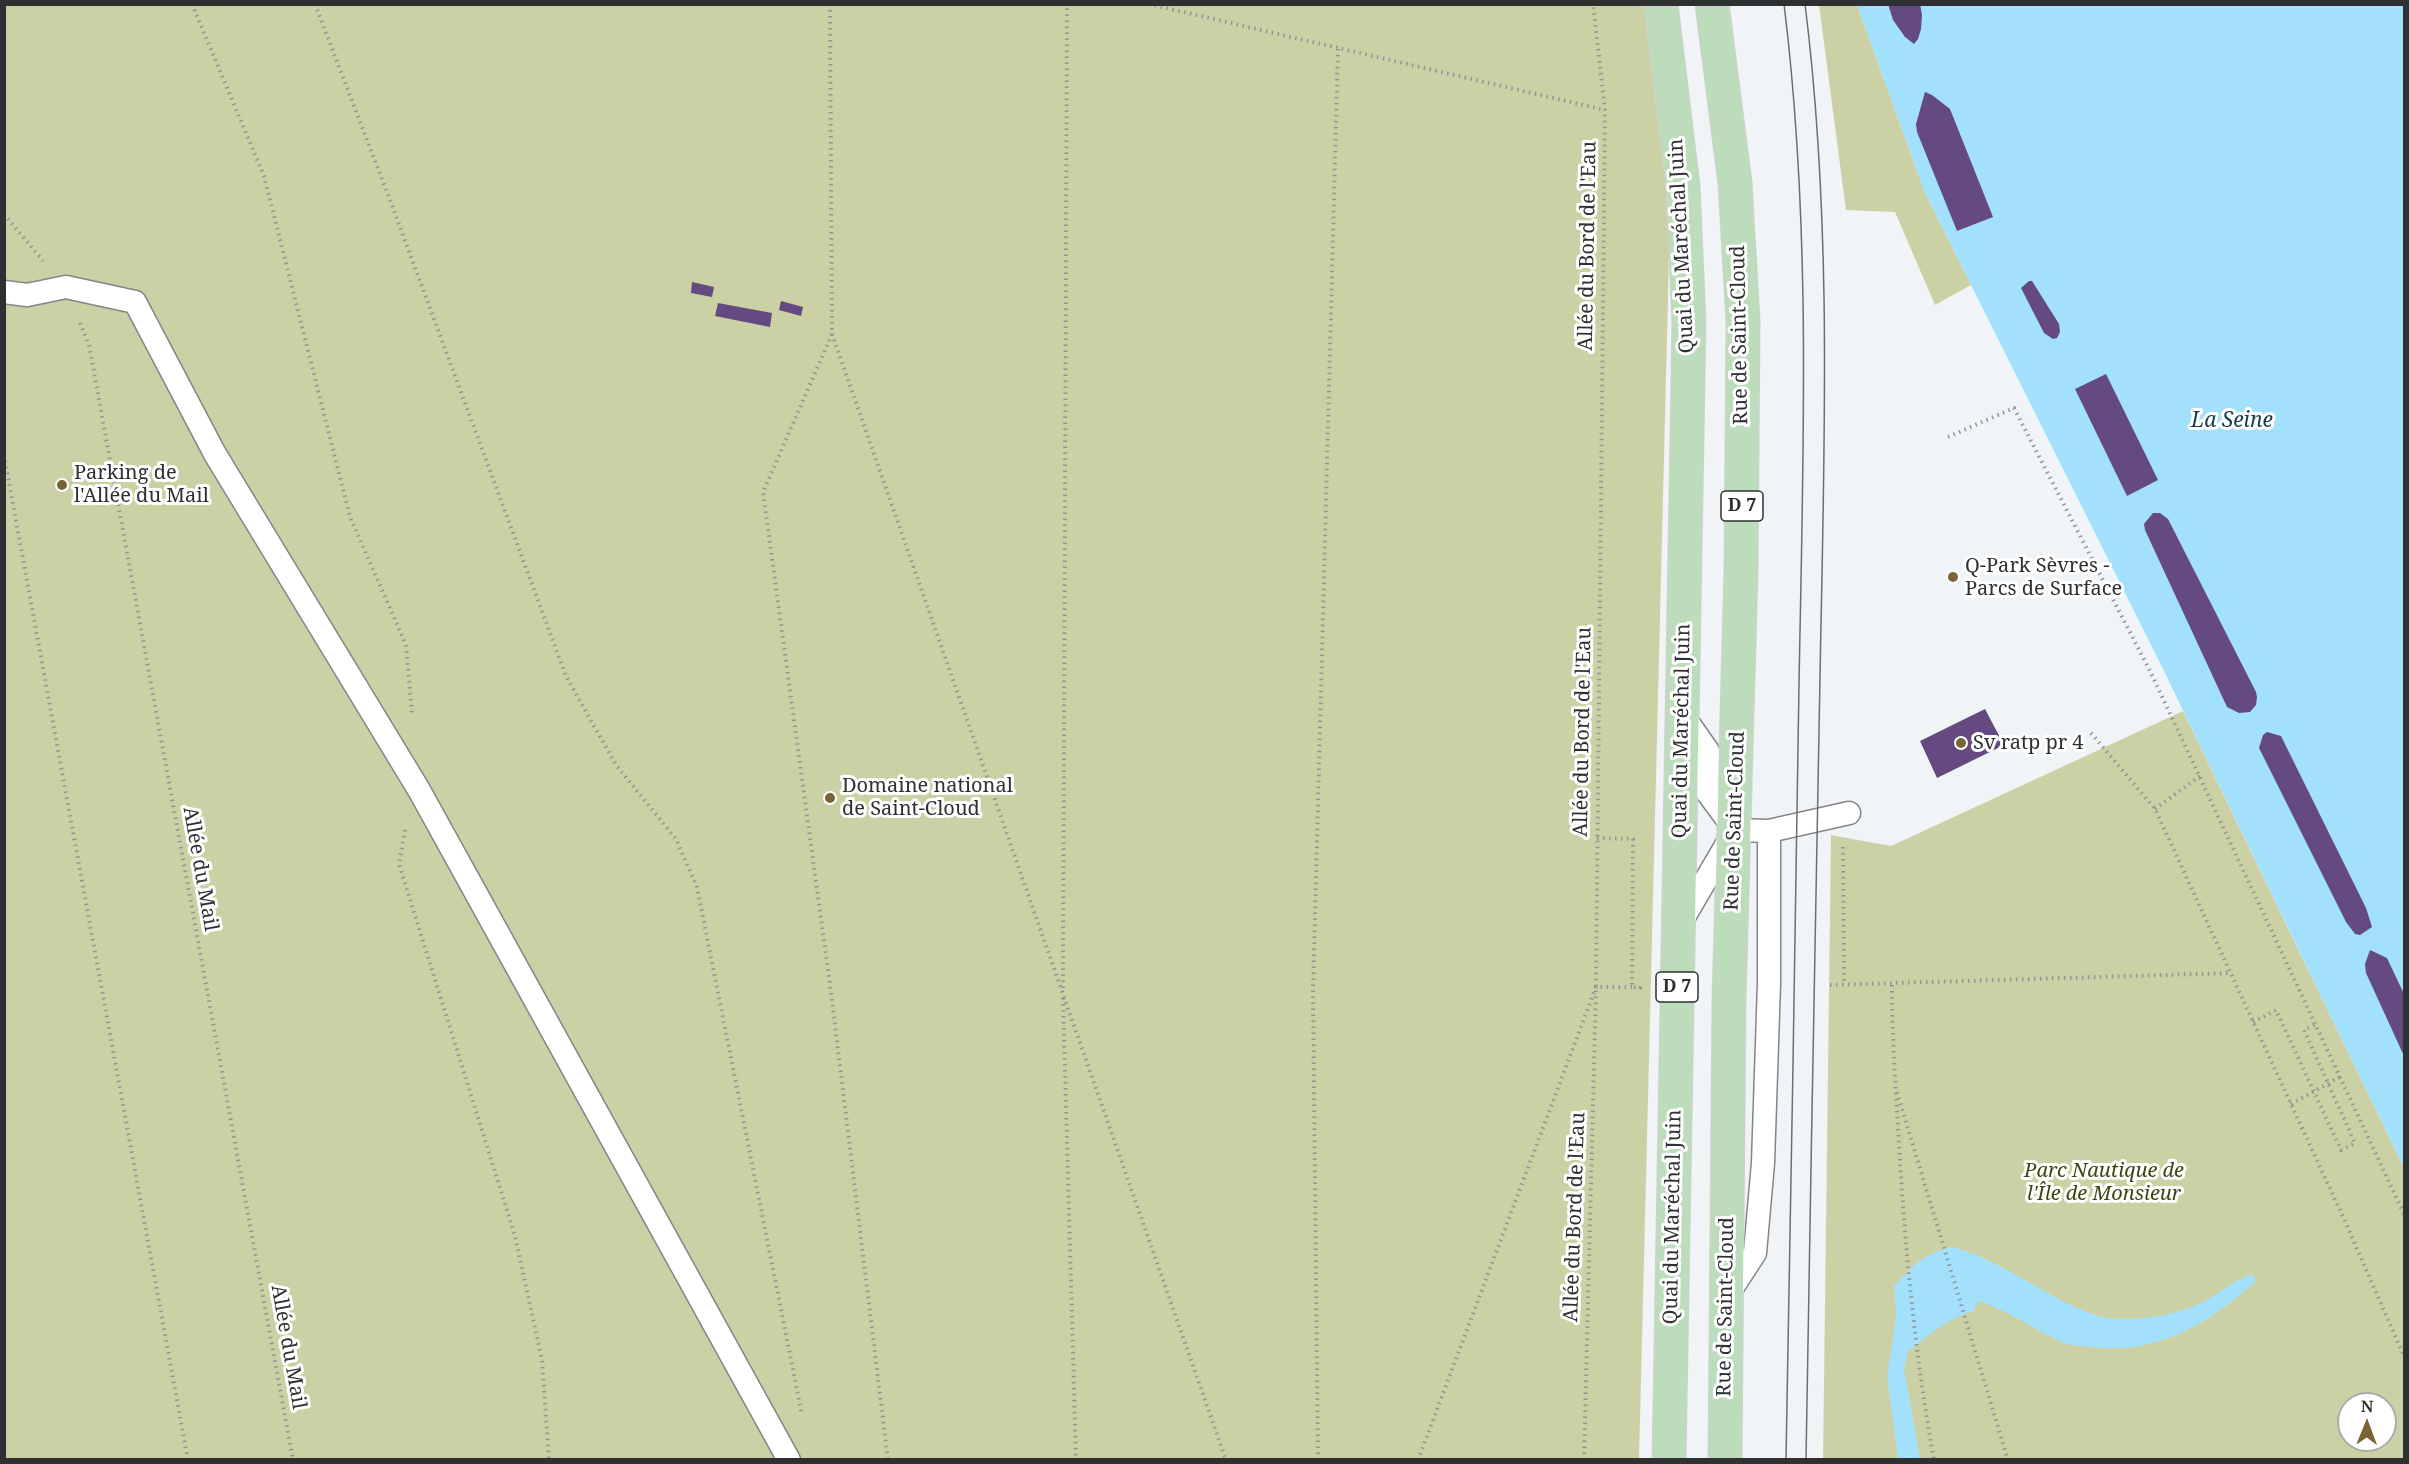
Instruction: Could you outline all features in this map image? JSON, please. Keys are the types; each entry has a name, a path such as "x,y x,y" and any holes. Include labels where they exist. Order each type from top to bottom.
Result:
{"main road":[{"name":"Quai du Maréchal Juin","path":"1660,4 1683,186 1689,322 1669,1460"},
{"name":"Rue de Saint-Cloud","path":"1712,4 1735,183 1743,321 1741,571 1729,1001 1725,1460"}],"lane":[{"path":"4,292 27,295 66,287 135,302 215,454 419,790 789,1460"},
{"path":"1682,714 1708,751 1707,792 1735,830"},
{"path":"1735,830 1769,831 1849,813"},
{"path":"1678,927 1735,830"},
{"path":"1726,1297 1755,1253 1763,1163 1769,983 1769,831"}],"path":[{"path":"192,4 264,176 350,517 406,645 413,723"},
{"path":"315,4 566,676 616,765 676,839 697,887 804,1424"},
{"path":"830,4 832,334 1226,1460"},
{"path":"1067,4 1063,993 1076,1460"},
{"path":"1149,4 1605,110"},
{"name":"Allée du Bord de l'Eau","path":"1584,1460 1596,987 1605,110 1593,4"},
{"path":"1318,1460 1313,993 1338,48"},
{"name":"Allée du Mail","path":"4,214 66,287 89,345 293,1460"},
{"path":"832,334 763,492 831,992 888,1460"},
{"path":"1948,437 2014,408 2151,673 2404,1214"},
{"path":"4,455 188,1460"},
{"path":"2091,733 2155,809 2404,1356"},
{"path":"2155,809 2200,776"},
{"path":"419,790 405,825 399,864 515,1236 542,1360 549,1460"},
{"path":"1844,984 1843,837 1849,813"},
{"path":"1597,838 1633,839 1632,987"},
{"path":"1830,985 1892,985 2231,973"},
{"path":"1418,1460 1596,987 1640,988 1640,978"},
{"path":"1892,985 1904,1241 1925,1410 1934,1460"},
{"path":"2253,1022 2276,1010 2341,1150 2355,1143 2304,1030 2316,1024"},
{"path":"2291,1104 2341,1077"},
{"path":"1895,1086 2008,1460"}],"green space":[{"name":"Domaine national de Saint-Cloud","path":"5,5 1654,5 1672,136 1639,1459 5,1460"},
{"path":"1819,5 1857,5 1925,193 1971,285 1935,305 1895,212 1846,210"},
{"name":"Parc Nautique de l'Île de Monsieur","path":"2183,711 2404,1168 2404,1459 1823,1460 1831,835 1891,846"}],"water":[{"name":"La Seine","path":"1857,5 2404,5 2404,1168 2163,669 1925,193"},
{"path":"1953,1247 1990,1261 2079,1309 2106,1318 2137,1319 2168,1314 2202,1302 2237,1281 2254,1274 2255,1282 2219,1311 2179,1334 2137,1347 2114,1349 2064,1343 2000,1310 1977,1301 1974,1311 1947,1322 1908,1352 1904,1369 1920,1459 1898,1459 1887,1376 1896,1318 1894,1286 1926,1257"}],"building":[{"path":"1888,4 1920,4 1921,29 1914,44 1905,37 1893,20"},
{"path":"1925,92 1950,109 1993,217 1957,231 1917,132 1916,124"},
{"path":"2032,281 2059,324 2060,332 2057,338 2053,339 2044,333 2021,288"},
{"path":"692,282 714,287 712,297 691,293"},
{"path":"781,301 803,307 801,316 779,310"},
{"path":"718,303 772,313 770,327 715,316"},
{"path":"2106,374 2158,480 2127,496 2075,389"},
{"path":"2153,513 2160,513 2168,519 2256,692 2256,705 2250,712 2239,713 2227,707 2145,530 2144,524"},
{"name":"Sv ratp pr 4","path":"1985,709 2004,745 1937,778 1920,741"},
{"path":"2267,732 2281,736 2366,908 2372,927 2360,935 2355,934 2346,922 2259,748 2263,735"},
{"path":"2370,950 2387,958 2404,994 2404,1056 2366,973 2365,964"}],"tram line":[{"path":"1784,4 1799,174 1804,344 1786,1460"},
{"path":"1805,4 1820,172 1824,340 1806,1460"}],"place":[{"name":"Parking de l'Allée du Mail","path":"62,485"},
{"name":"Q-Park Sèvres - Parcs de Surface","path":"1953,577"},
{"name":"Sv ratp pr 4","path":"1961,743"},
{"name":"Domaine national de Saint-Cloud","path":"830,798"}]}
